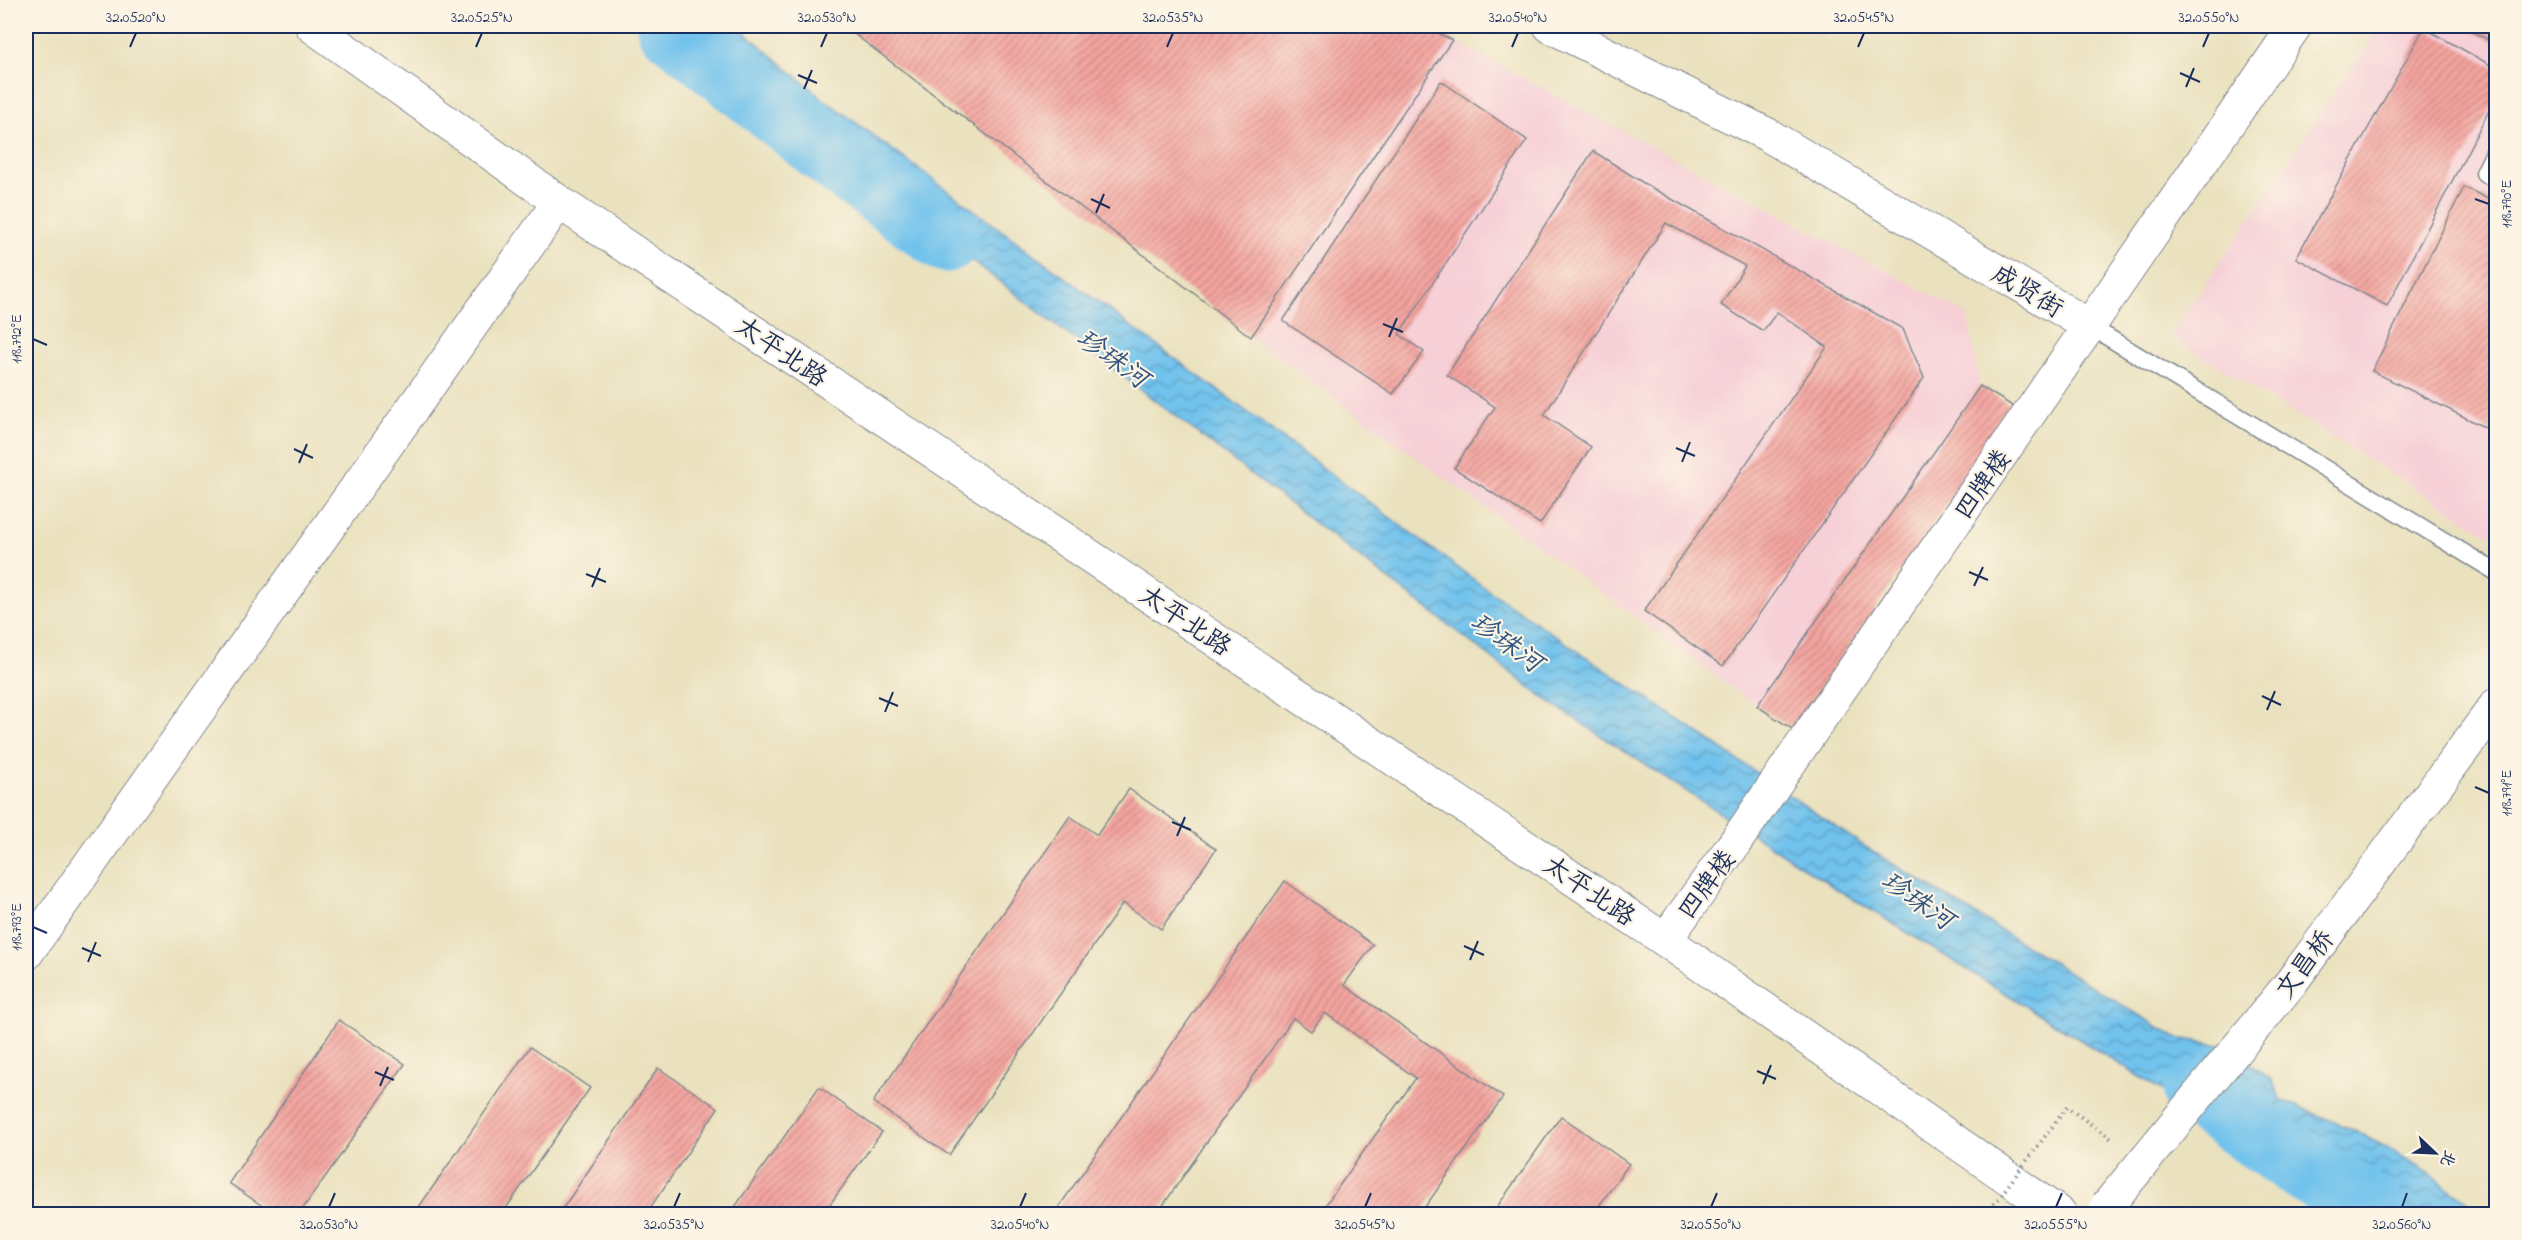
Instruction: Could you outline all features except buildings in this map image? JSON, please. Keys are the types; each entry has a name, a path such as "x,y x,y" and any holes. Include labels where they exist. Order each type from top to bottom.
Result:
{"street":[{"name":"太平北路","path":"312,26 559,202 1665,940 2060,1215"},
{"name":"成贤街","path":"1550,26 1768,135 2091,327"},
{"name":"四牌楼","path":"1665,940 1732,847 2091,327 2295,26"},
{"path":"26,954 559,202"},
{"name":"文昌桥","path":"2104,1210 2290,984 2496,705"}],"lane":[{"path":"2496,148 2484,173 2496,179"},
{"name":"成贤街","path":"2091,327 2496,572"}],"path":[{"path":"1988,1215 2067,1107 2143,1162"}],"shaded area":[{"path":"1803,26 1831,26 1823,38"},
{"path":"2380,26 2496,26 2496,539 2170,336"},
{"path":"1452,40 1967,314 1980,386 1757,706 1251,337"}],"water":[{"path":"680,26 737,26 821,97 1488,590 1864,846 2176,1038 2221,1045 2271,1078 2280,1099 2362,1134 2417,1165 2484,1214 2394,1214 2351,1185 2158,1088 1837,889 1549,702 843,162"}],"waterway":[{"name":"珍珠河","path":"671,26 853,171 946,238"},
{"name":"珍珠河","path":"2197,1093 2373,1214"}]}
